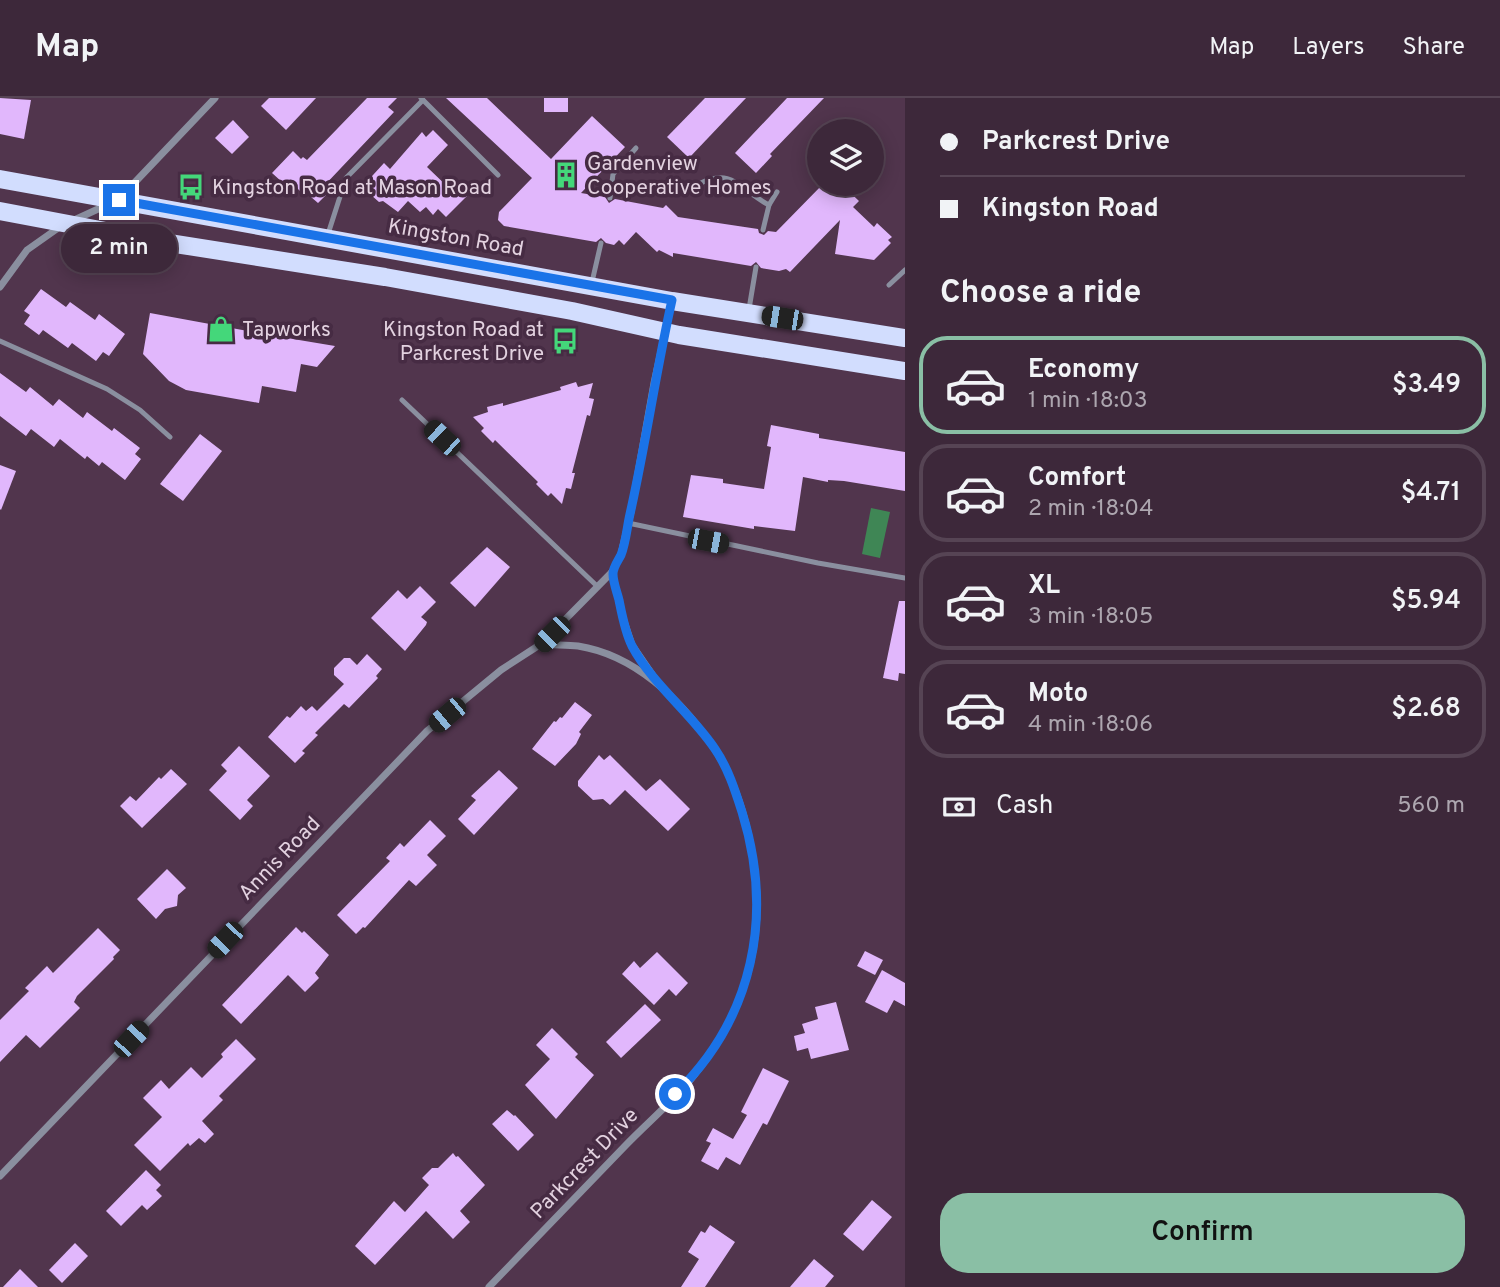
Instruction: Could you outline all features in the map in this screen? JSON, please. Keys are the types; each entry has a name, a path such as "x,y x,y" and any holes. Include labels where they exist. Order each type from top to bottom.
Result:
{"main road":[{"name":"Kingston Road","path":"0,179 672,300 905,338"},
{"path":"0,211 572,311 664,331 905,371"},
{"path":"572,311 588,296 592,285"}],"street":[{"path":"0,287 27,250 52,230 119,200 215,98"},
{"path":"541,644 612,572 621,554 672,300"},
{"name":"Parkcrest Drive","path":"489,1287 694,1076 729,1023 740,1001 752,960 757,903 756,870 749,835 731,778 706,736 659,683 632,645 612,572"},
{"name":"Parkcrest Drive","path":"541,644 580,646 632,666 659,683"},
{"name":"Annis Road","path":"0,1176 427,731 501,670 541,644"}],"lane":[{"path":"327,237 346,178 422,99 498,175"},
{"path":"610,198 613,174 636,148"},
{"path":"699,184 710,178 723,176 739,183 757,199 769,205"},
{"path":"763,230 769,205 777,192"},
{"path":"592,285 601,243"},
{"path":"748,313 756,267"},
{"path":"890,285 905,270"},
{"path":"0,341 113,392 141,410 170,437"},
{"path":"401,400 598,587"},
{"path":"628,523 818,563 905,578"}],"shaded area":[{"path":"871,508 890,512 880,558 862,554"}],"building":[{"path":"0,98 31,100 24,139 0,134"},
{"path":"269,98 316,98 286,130 261,106"},
{"path":"367,98 397,98 388,107 394,112 322,188 328,193 318,203 304,191 302,193 294,185 292,188 272,173 293,151 301,159 303,157 307,160"},
{"path":"446,98 487,98 551,159 592,116 625,147 581,193 605,197 609,203 615,199 663,208 666,205 678,217 758,229 759,233 764,235 768,231 776,232 811,196 854,196 859,201 853,207 874,227 877,223 892,237 888,240 891,243 874,260 835,254 840,220 790,272 786,269 779,271 761,268 756,262 751,266 673,253 673,257 659,250 657,252 636,232 624,245 619,240 614,245 601,238 596,242 504,226 498,220 499,212 532,178"},
{"path":"544,98 568,98 568,112 544,112"},
{"path":"705,98 746,98 689,158 667,137"},
{"path":"787,98 824,98 770,154 772,156 756,173 735,153"},
{"path":"233,120 249,137 232,154 215,138"},
{"path":"433,130 448,145 427,167 452,191 457,186 467,196 446,217 438,209 433,215 426,207 420,212 408,201 398,212 383,201 379,202 362,187 384,163 390,169 422,132 426,137"},
{"path":"41,289 66,307 70,302 95,320 99,314 125,334 109,356 103,352 96,361 72,343 68,348 43,330 39,335 24,324 30,315 24,311"},
{"path":"150,313 335,346 317,367 301,364 296,392 262,386 259,403 186,390 169,381 143,354"},
{"path":"0,373 26,392 30,387 53,406 59,399 83,418 87,412 112,431 114,428 140,448 135,454 141,459 125,480 102,462 99,466 87,456 85,459 60,439 54,447 31,429 26,436 0,416"},
{"path":"576,382 578,387 593,383 589,398 594,399 590,416 587,415 572,473 575,473 571,489 566,488 562,504 551,493 548,496 536,484 538,482 495,440 493,443 481,431 484,428 473,417 488,412 487,407 503,403 503,406 561,390 560,387"},
{"path":"771,425 819,434 819,438 905,452 905,491 803,477 795,531 754,526 754,529 683,517 691,475 764,489 771,447 767,446"},
{"path":"200,434 222,451 183,501 160,484"},
{"path":"0,465 16,471 1,510 0,509"},
{"path":"487,547 510,567 475,607 450,583"},
{"path":"420,586 436,602 421,617 427,622 426,625 405,651 371,618 398,590 407,599"},
{"path":"899,601 905,601 905,674 899,673 898,681 883,678"},
{"path":"367,654 382,669 376,676 378,678 349,708 344,704 315,733 318,735 302,751 305,753 295,763 268,737 287,716 290,718 301,706 306,711 312,706 317,711 344,684 334,675 334,668 344,658 350,658 357,665"},
{"path":"575,702 592,715 579,732 581,734 576,744 555,766 532,749 554,721 562,718"},
{"path":"239,746 270,776 247,800 253,806 240,820 209,790 227,771 221,765"},
{"path":"599,755 604,760 610,755 646,791 660,779 690,809 668,831 625,790 610,805 603,799 593,800 578,786 578,781"},
{"path":"171,769 187,784 142,828 120,806 130,796 136,801 159,777 161,779"},
{"path":"499,770 518,788 474,835 458,819 476,800 471,796"},
{"path":"430,820 446,836 427,855 437,865 416,886 409,880 365,928 356,934 337,915 390,861 386,858 400,843 404,847"},
{"path":"167,869 186,888 178,895 177,906 165,909 156,919 137,899"},
{"path":"296,927 302,933 304,931 329,955 315,973 319,978 305,992 288,975 241,1024 222,1005"},
{"path":"98,928 120,950 77,996 74,1002 80,1008 40,1048 26,1035 0,1062 0,1020 29,991 25,988 47,966 53,973"},
{"path":"865,951 883,960 875,975 857,966"},
{"path":"657,952 688,983 676,996 669,989 654,1005 622,974 634,961 640,968"},
{"path":"882,970 905,983 905,1006 894,1000 887,1013 865,1002"},
{"path":"836,1002 849,1050 811,1059 808,1048 797,1051 794,1036 805,1033 802,1024 818,1019 815,1007"},
{"path":"645,1004 661,1020 621,1058 606,1042"},
{"path":"552,1028 578,1054 575,1057 594,1075 556,1119 525,1085 550,1059 536,1045"},
{"path":"236,1039 256,1059 219,1096 223,1100 202,1121 214,1134 205,1143 199,1138 190,1146 188,1143 160,1171 134,1145 162,1117 143,1098 161,1080 169,1089 191,1067 202,1078"},
{"path":"763,1068 789,1081 767,1125 763,1123 740,1165 726,1157 718,1170 701,1161 711,1143 706,1141 713,1128 733,1139 747,1115 741,1112"},
{"path":"507,1110 534,1135 518,1151 492,1124"},
{"path":"453,1153 485,1185 460,1211 470,1222 453,1239 426,1211 375,1265 355,1246 394,1201 405,1212 429,1185 422,1178 432,1168 438,1168"},
{"path":"146,1170 161,1185 156,1190 162,1196 147,1210 142,1205 121,1226 106,1211"},
{"path":"872,1200 892,1217 863,1251 843,1234"},
{"path":"710,1225 735,1242 705,1287 681,1287 699,1259 688,1252 701,1231 705,1233"},
{"path":"75,1243 88,1256 62,1283 49,1270"},
{"path":"814,1259 834,1276 825,1287 790,1287"},
{"path":"20,1269 38,1287 3,1287"}],"place":[{"name":"Gardenview Cooperative Homes","path":"566,175"},
{"name":"Kingston Road at Mason Road","path":"191,187"},
{"name":"Tapworks","path":"221,329"},
{"name":"Kingston Road at Parkcrest Drive","path":"565,341"}],"route":[{"path":"119,200 672,300 653,383 631,512 621,554 612,572 632,645 659,683 706,736 731,778 749,835 756,870 757,903 752,960 740,1001 729,1023 694,1076 675,1094"}]}
